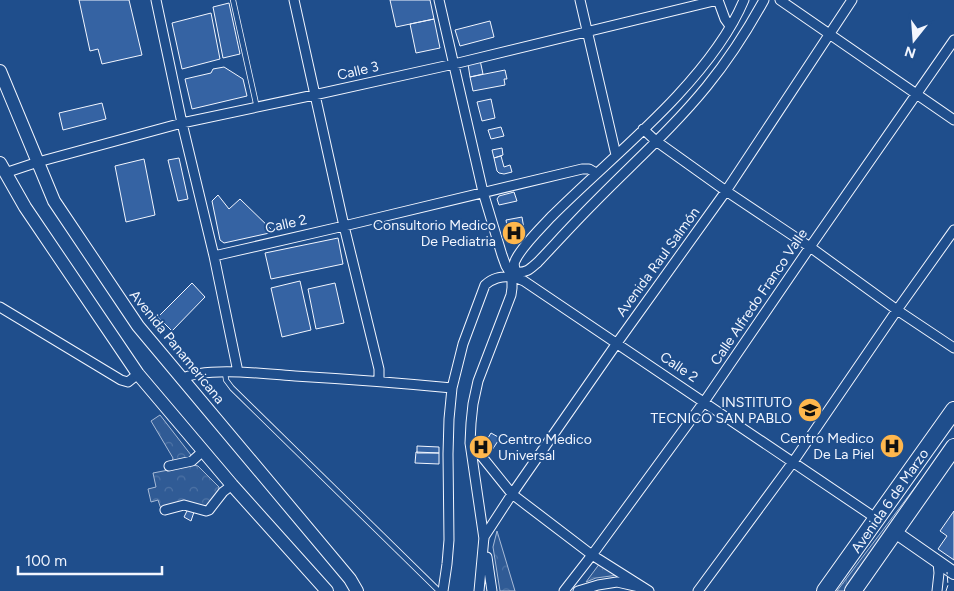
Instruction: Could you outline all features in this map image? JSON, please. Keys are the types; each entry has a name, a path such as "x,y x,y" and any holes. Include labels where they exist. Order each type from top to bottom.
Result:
{"highway":[{"name":"Avenida 6 de Marzo","path":"825,591 954,410"},
{"name":"Avenida 6 de Marzo","path":"853,591 954,447"}],"street":[{"path":"156,0 182,123 214,256 238,372"},
{"path":"294,0 344,226 379,369 379,381"},
{"path":"439,0 483,192 506,266 514,274"},
{"path":"580,0 616,155"},
{"path":"718,0 725,19 730,26"},
{"name":"Calle 3","path":"2,168 38,162 182,123 454,64 718,0"},
{"path":"492,591 470,443 471,423 478,381 511,295 514,262 523,249 553,216 677,96 706,62 723,38 744,0"},
{"path":"441,591 447,564 449,540 448,454 452,388 464,344 485,285 495,278 528,271 538,262 706,87 747,32 764,0"},
{"path":"780,0 954,120"},
{"name":"Avenida Raul Salmón","path":"484,537 617,343 726,191 852,0"},
{"name":"Calle Alfredo Franco Valle","path":"564,591 704,402 954,40"},
{"name":"Avenida Panamericana","path":"0,70 54,201 138,326 344,572 357,591"},
{"path":"643,129 656,141 726,191 810,246 897,310 954,348"},
{"path":"2,168 25,207 138,374 232,485 327,591"},
{"name":"Calle 2","path":"214,256 582,169 589,169 596,173"},
{"path":"698,591 793,462 954,230"},
{"name":"Calle 2","path":"514,274 877,519"},
{"path":"0,306 121,380 128,382 138,374"},
{"path":"181,379 195,374 238,372 379,381 452,388"},
{"path":"470,443 512,494 592,555 646,590"},
{"path":"169,466 192,461 203,451"},
{"path":"164,510 184,505 206,511 232,485"},
{"path":"895,532 954,573"},
{"path":"480,591 484,537"},
{"path":"936,591 939,573 938,562"},
{"path":"578,591 617,582 646,590"}],"lane":[{"path":"233,0 257,108"},
{"path":"225,372 226,380 232,388 441,591"}],"green space":[{"path":"160,415 191,457 172,462 173,458 151,421"},
{"path":"194,465 198,466 219,487 219,491 206,507 184,503 161,509 158,500 151,502 148,489 156,487 153,473"},
{"path":"922,478 844,591 837,591"},
{"path":"497,531 515,591 500,591 493,547"},
{"path":"600,563 618,575 596,578 586,582"}],"building":[{"path":"79,0 129,0 142,55 102,64 98,49 90,51"},
{"path":"390,0 430,0 434,19 396,27"},
{"path":"229,3 240,54 223,58 213,7"},
{"path":"211,13 220,59 182,69 172,23"},
{"path":"434,19 440,48 416,53 410,24"},
{"path":"490,21 494,37 460,46 455,30"},
{"path":"480,60 483,74 470,77 468,64"},
{"path":"224,67 243,79 247,96 192,109 185,79 211,73 213,69"},
{"path":"505,70 507,79 504,79 505,85 473,91 470,77"},
{"path":"491,99 495,118 482,121 477,102"},
{"path":"102,103 106,119 63,130 59,113"},
{"path":"501,127 504,136 491,139 488,130"},
{"path":"502,148 503,155 494,158 492,150"},
{"path":"501,156 504,167 510,165 512,172 504,174 497,171 494,158"},
{"path":"179,158 188,199 178,201 168,160"},
{"path":"144,159 155,215 126,222 115,166"},
{"path":"514,192 517,201 499,205 497,199 499,196"},
{"path":"218,195 229,209 240,199 274,232 224,243 220,240 212,201"},
{"path":"522,217 524,229 517,236 508,232 506,220"},
{"path":"338,238 343,264 271,279 265,253"},
{"path":"300,281 311,330 282,337 271,288"},
{"path":"192,283 205,297 172,331 158,317"},
{"path":"335,283 344,323 316,329 308,289"},
{"path":"491,433 500,438 488,456 480,451"},
{"path":"417,446 439,447 439,453 417,453"},
{"path":"416,452 439,453 439,464 415,463"},
{"path":"188,509 194,512 191,521 184,517"},
{"path":"954,511 954,560 938,549 947,536 940,531"}],"fence":[{"path":"946,591 948,585 947,572"}],"place":[{"name":"Consultorio Medico De Pediatria","path":"514,233"},
{"name":"INSTITUTO TECNICO SAN PABLO","path":"810,410"},
{"name":"Centro Medico De La Piel","path":"892,446"},
{"name":"Centro Medico Universal","path":"481,447"}]}
